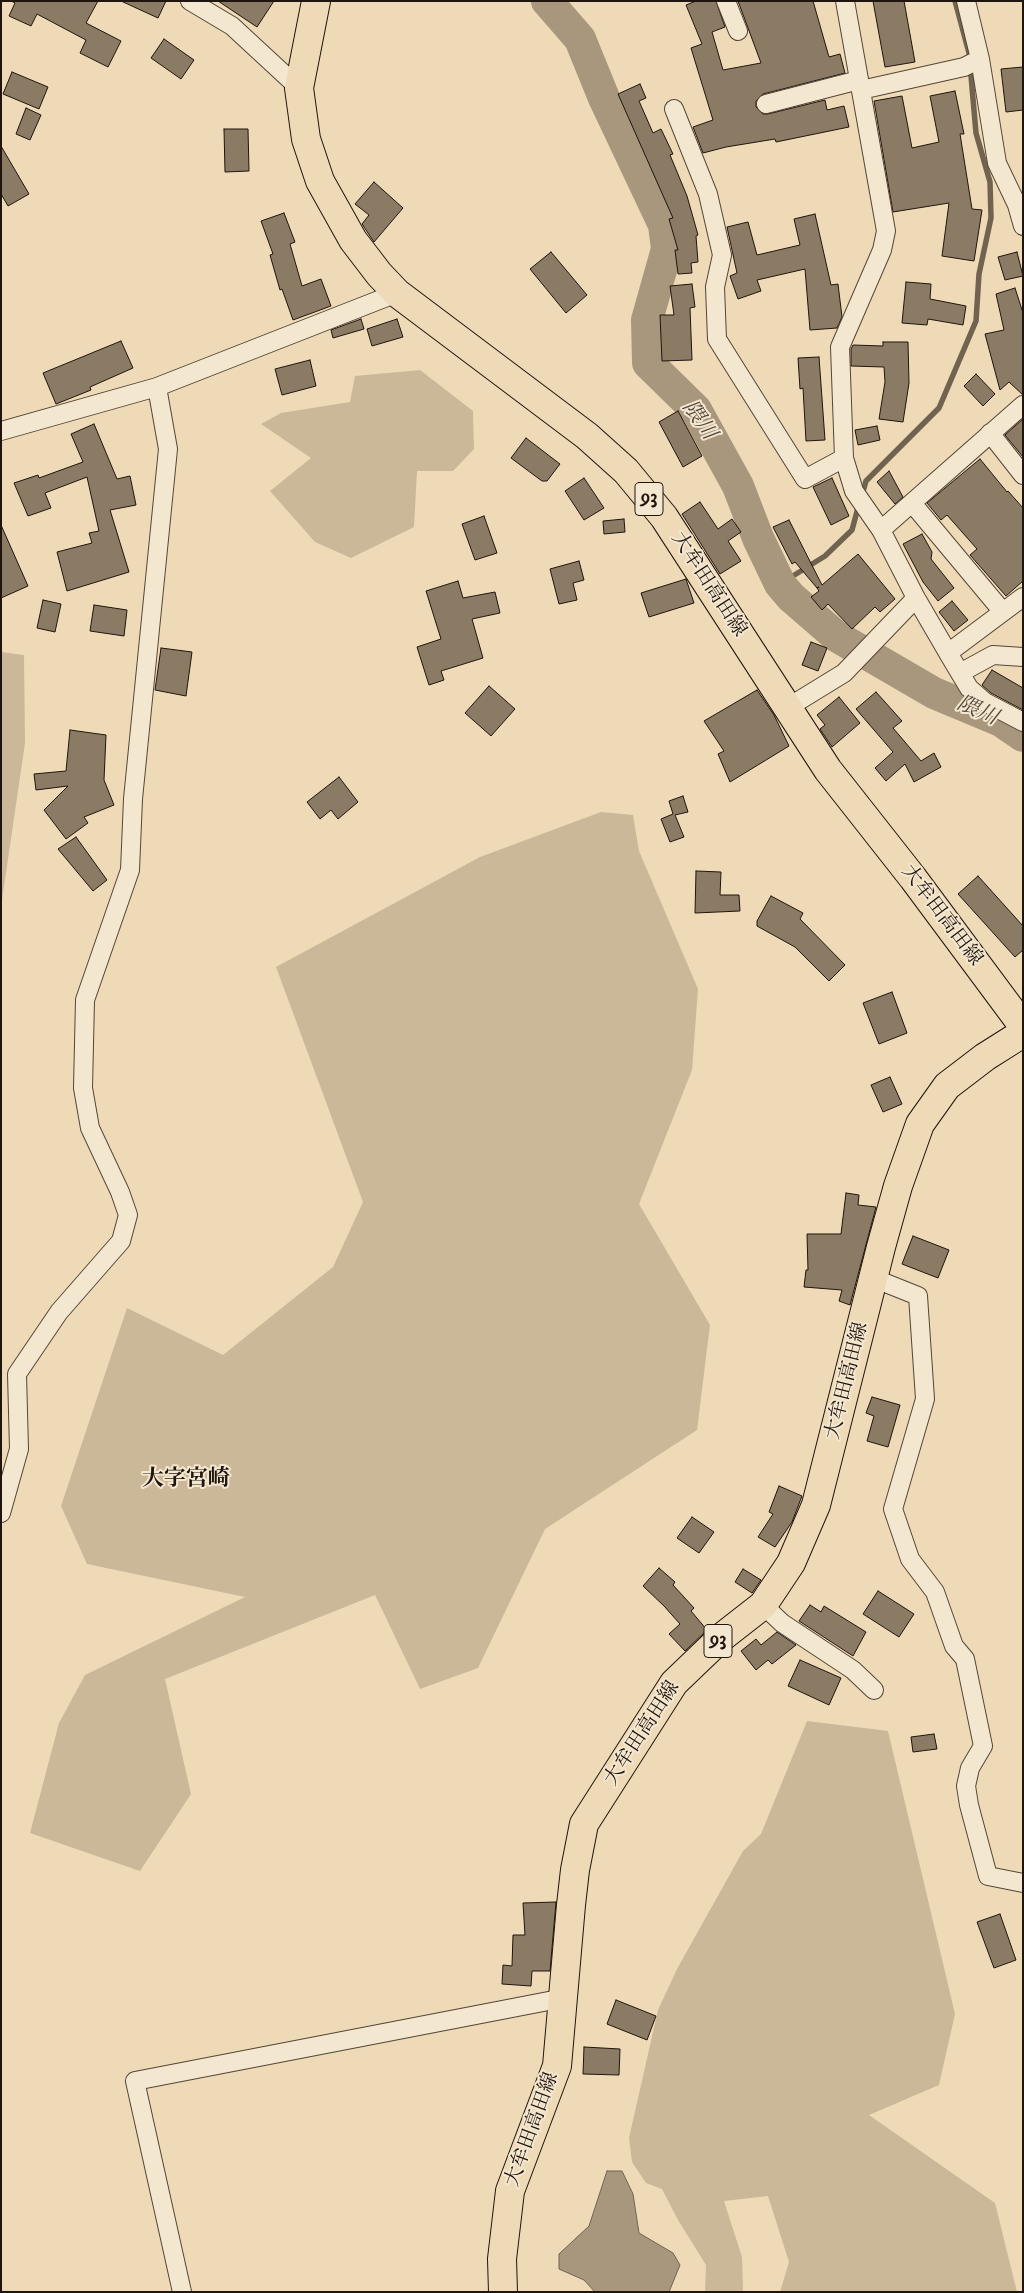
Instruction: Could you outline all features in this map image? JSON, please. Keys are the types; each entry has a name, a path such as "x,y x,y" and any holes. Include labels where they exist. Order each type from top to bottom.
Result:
{"main road":[{"name":"大牟田高田線","path":"316,1 299,88 306,139 320,182 353,240 397,293 587,436 626,471 664,517 786,708 828,770 913,878 1023,1026"},
{"name":"大牟田高田線","path":"503,2292 502,2259 510,2191 557,2066 571,1905 584,1824 674,1682 722,1638 763,1605 791,1562 816,1505 898,1186 920,1124 947,1086 985,1056 1023,1033"}],"street":[{"path":"190,1 232,26 299,88"},
{"path":"726,1 738,31"},
{"path":"845,1 886,231 882,250 840,347 844,458 860,501 881,530 916,598 969,688 985,702 1023,722"},
{"path":"966,1 973,62 997,163 1017,205 1023,226"},
{"path":"766,104 973,62"},
{"path":"674,109 708,194 722,255 715,287 718,338 805,479 844,458"},
{"path":"1,431 158,387 397,293"},
{"path":"1,1513 19,1449 18,1374 59,1312 121,1242 128,1216 122,1197 90,1128 83,1088 84,1000 130,870 133,799 168,449 158,387"},
{"path":"881,530 1023,405"},
{"path":"990,433 1023,475"},
{"path":"912,503 1003,612"},
{"path":"948,653 1023,597"},
{"path":"786,708 844,673 865,654 916,598"},
{"path":"960,673 993,655 1023,657"},
{"path":"873,1278 918,1296 925,1399 893,1509 910,1559 935,1592 954,1646 965,1659 984,1746 970,1768 966,1786 968,1805 988,1876 1023,1883"},
{"path":"763,1605 782,1623 853,1670 874,1690"},
{"path":"182,2292 135,2081 564,1998"}],"shaded area":[{"path":"420,370 473,411 474,449 453,471 417,471 414,527 351,558 315,542 270,491 311,458 261,424 281,413 350,402 355,376"},
{"path":"1,652 24,655 25,743 1,907"},
{"path":"601,812 633,815 639,851 698,989 692,1070 639,1204 710,1325 697,1430 545,1529 478,1668 420,1689 375,1595 165,1679 191,1794 140,1871 30,1833 59,1723 85,1675 245,1597 87,1564 61,1506 127,1308 223,1355 333,1267 363,1202 276,967 480,857"},
{"path":"807,1721 888,1731 955,2014 939,2085 869,2115 995,2203 1017,2292 780,2292 789,2262 768,2196 724,2201 742,2257 743,2292 705,2292 706,2265 678,2220 662,2189 646,2183 632,2162 629,2138 658,2010 677,1969 743,1851 761,1834"},
{"path":"607,2171 622,2171 633,2194 639,2233 673,2253 680,2265 669,2292 595,2292 584,2280 559,2269 559,2254 589,2226"}],"building":[{"path":"11,1 98,1 86,23 121,41 108,67 80,53 86,40 37,14 31,26 9,16 15,3"},
{"path":"121,1 166,1 158,18"},
{"path":"218,1 274,1 257,27"},
{"path":"696,1 716,1 725,27 712,32 723,70 761,63 738,1 813,1 829,57 840,54 845,73 763,94 756,101 756,107 763,114 768,114 825,100 827,110 844,106 849,127 776,142 775,139 703,153 693,127 713,120 691,48 702,44 686,5"},
{"path":"873,1 904,1 915,62 885,67"},
{"path":"164,39 194,60 181,79 151,58"},
{"path":"1023,67 1023,110 1006,112 1001,69"},
{"path":"12,72 48,87 39,109 3,94"},
{"path":"640,84 646,98 639,101 653,133 661,129 673,154 670,155 687,196 698,235 696,236 698,262 691,263 692,273 678,274 675,250 678,250 669,219 673,218 618,94"},
{"path":"955,91 964,134 960,134 972,209 982,210 974,261 942,256 949,203 893,212 874,101 902,96 912,148 939,142 930,96"},
{"path":"26,108 41,115 30,140 16,134"},
{"path":"224,129 248,129 249,171 225,172"},
{"path":"1,146 29,194 8,206 1,194"},
{"path":"374,182 403,208 374,242 362,224 369,215 355,204"},
{"path":"284,213 295,242 290,244 302,286 321,279 331,306 293,320 282,289 280,290 270,255 273,254 261,221"},
{"path":"815,214 831,285 838,284 842,317 837,328 810,330 805,269 757,280 761,291 738,299 730,276 737,273 727,227 748,222 757,255 800,245 794,219"},
{"path":"551,252 587,295 566,313 530,269"},
{"path":"1017,252 1023,276 1005,280 998,257"},
{"path":"906,282 931,284 930,299 966,306 963,325 928,319 927,325 902,323"},
{"path":"692,284 695,307 690,308 692,360 662,361 660,315 674,315 670,286"},
{"path":"1015,288 1023,313 1023,395 1009,382 1000,390 985,334 1004,330 996,294"},
{"path":"361,319 364,329 333,338 331,330"},
{"path":"397,319 403,337 372,346 367,329"},
{"path":"121,341 133,368 90,387 91,390 56,404 43,373"},
{"path":"883,342 908,342 909,383 903,422 879,419 885,382 884,367 851,366 851,349 853,345 883,346"},
{"path":"819,357 825,440 806,441 803,388 800,389 798,358"},
{"path":"310,360 316,386 282,395 275,369"},
{"path":"976,374 995,394 983,406 964,386"},
{"path":"678,411 702,456 683,467 659,422"},
{"path":"1023,419 1023,457 1005,435"},
{"path":"94,424 117,479 130,476 136,505 110,510 129,572 67,591 57,552 92,543 89,533 99,531 87,477 45,493 51,508 28,516 14,483 38,475 39,478 83,462 71,434"},
{"path":"877,426 880,440 858,445 855,430"},
{"path":"526,438 560,464 547,481 542,481 511,458"},
{"path":"980,459 1023,508 1023,581 1006,596 970,555 977,549 947,515 941,520 927,503"},
{"path":"889,471 903,497 895,504 877,482"},
{"path":"584,478 604,508 584,520 565,491"},
{"path":"832,478 849,516 831,525 813,487"},
{"path":"700,502 718,529 732,519 741,532 728,541 741,561 720,574 682,514"},
{"path":"484,516 497,553 475,560 462,524"},
{"path":"624,519 625,532 604,534 603,521"},
{"path":"789,520 822,585 858,554 895,599 880,612 875,607 852,629 828,604 822,610 811,597 819,591 795,562 792,564 773,527"},
{"path":"1,525 28,586 1,598"},
{"path":"922,534 932,552 931,559 954,588 938,601 923,582 903,544"},
{"path":"579,561 584,580 573,583 577,600 559,604 550,569"},
{"path":"686,579 694,603 649,617 641,593"},
{"path":"458,581 463,598 495,592 500,613 472,619 483,658 441,671 444,680 429,685 417,647 441,639 426,591"},
{"path":"43,600 61,604 55,632 37,628"},
{"path":"952,601 968,620 954,631 939,612"},
{"path":"94,605 127,610 124,636 90,631"},
{"path":"811,642 827,648 818,671 802,665"},
{"path":"161,648 192,652 186,696 155,690"},
{"path":"992,670 1023,688 1023,710 991,693 982,685"},
{"path":"489,686 515,709 491,736 465,713"},
{"path":"757,690 774,715 789,746 730,782 718,754 724,751 704,721"},
{"path":"876,692 902,721 893,728 921,761 934,753 941,767 914,782 905,764 886,781 875,768 893,752 856,709"},
{"path":"839,697 860,723 832,747 820,729 825,725 817,715"},
{"path":"70,730 106,735 104,780 114,805 84,817 88,823 66,839 44,810 68,786 36,790 34,774 66,771"},
{"path":"339,777 358,802 338,819 331,810 320,819 307,802"},
{"path":"683,796 688,812 675,815 684,837 670,842 661,819 673,814 669,801"},
{"path":"76,837 107,880 93,891 58,849"},
{"path":"696,871 721,872 720,895 739,895 740,911 695,913"},
{"path":"978,876 1023,926 1023,950 1015,957 958,894"},
{"path":"771,896 803,913 800,919 845,965 829,981 795,947 757,926 757,921"},
{"path":"892,992 907,1033 879,1044 863,1003"},
{"path":"890,1077 902,1104 883,1112 871,1085"},
{"path":"846,1193 859,1195 858,1205 876,1207 850,1305 839,1301 842,1290 804,1287 806,1270 808,1270 807,1234 841,1234"},
{"path":"913,1236 949,1250 938,1278 902,1264"},
{"path":"872,1397 900,1405 888,1447 867,1441 874,1416 866,1413"},
{"path":"779,1486 802,1496 792,1522 775,1547 758,1537 773,1514 769,1512"},
{"path":"692,1517 714,1532 699,1553 677,1538"},
{"path":"659,1568 675,1582 673,1585 694,1608 691,1611 707,1630 685,1651 669,1634 680,1624 643,1586"},
{"path":"743,1569 761,1580 752,1593 735,1582"},
{"path":"878,1591 914,1614 899,1637 863,1614"},
{"path":"810,1605 821,1612 824,1606 866,1632 853,1656 799,1621"},
{"path":"777,1632 796,1645 772,1664 768,1660 756,1670 741,1651 756,1639 761,1645"},
{"path":"800,1660 841,1678 829,1705 788,1686"},
{"path":"934,1734 937,1749 913,1752 911,1737"},
{"path":"556,1902 550,1971 532,1971 531,1986 502,1984 503,1965 512,1966 513,1935 525,1935 523,1903"},
{"path":"1000,1914 1016,1960 994,1968 977,1922"},
{"path":"616,2000 656,2016 647,2040 607,2024"},
{"path":"584,2047 620,2049 619,2075 583,2074"}],"waterway":[{"name":"隈川","path":"547,1 580,39 604,98 664,225 667,249 647,320 648,363 696,410 738,486 758,538 780,584 791,597 836,636 934,693 1001,721 1023,736"},
{"path":"862,495 866,481 939,408 976,321 979,274 991,218 990,182 976,133 969,53 955,1"},
{"path":"780,584 825,556 852,530 859,504"}],"district":[{"name":"大字宮崎","path":"186,1480"}]}
